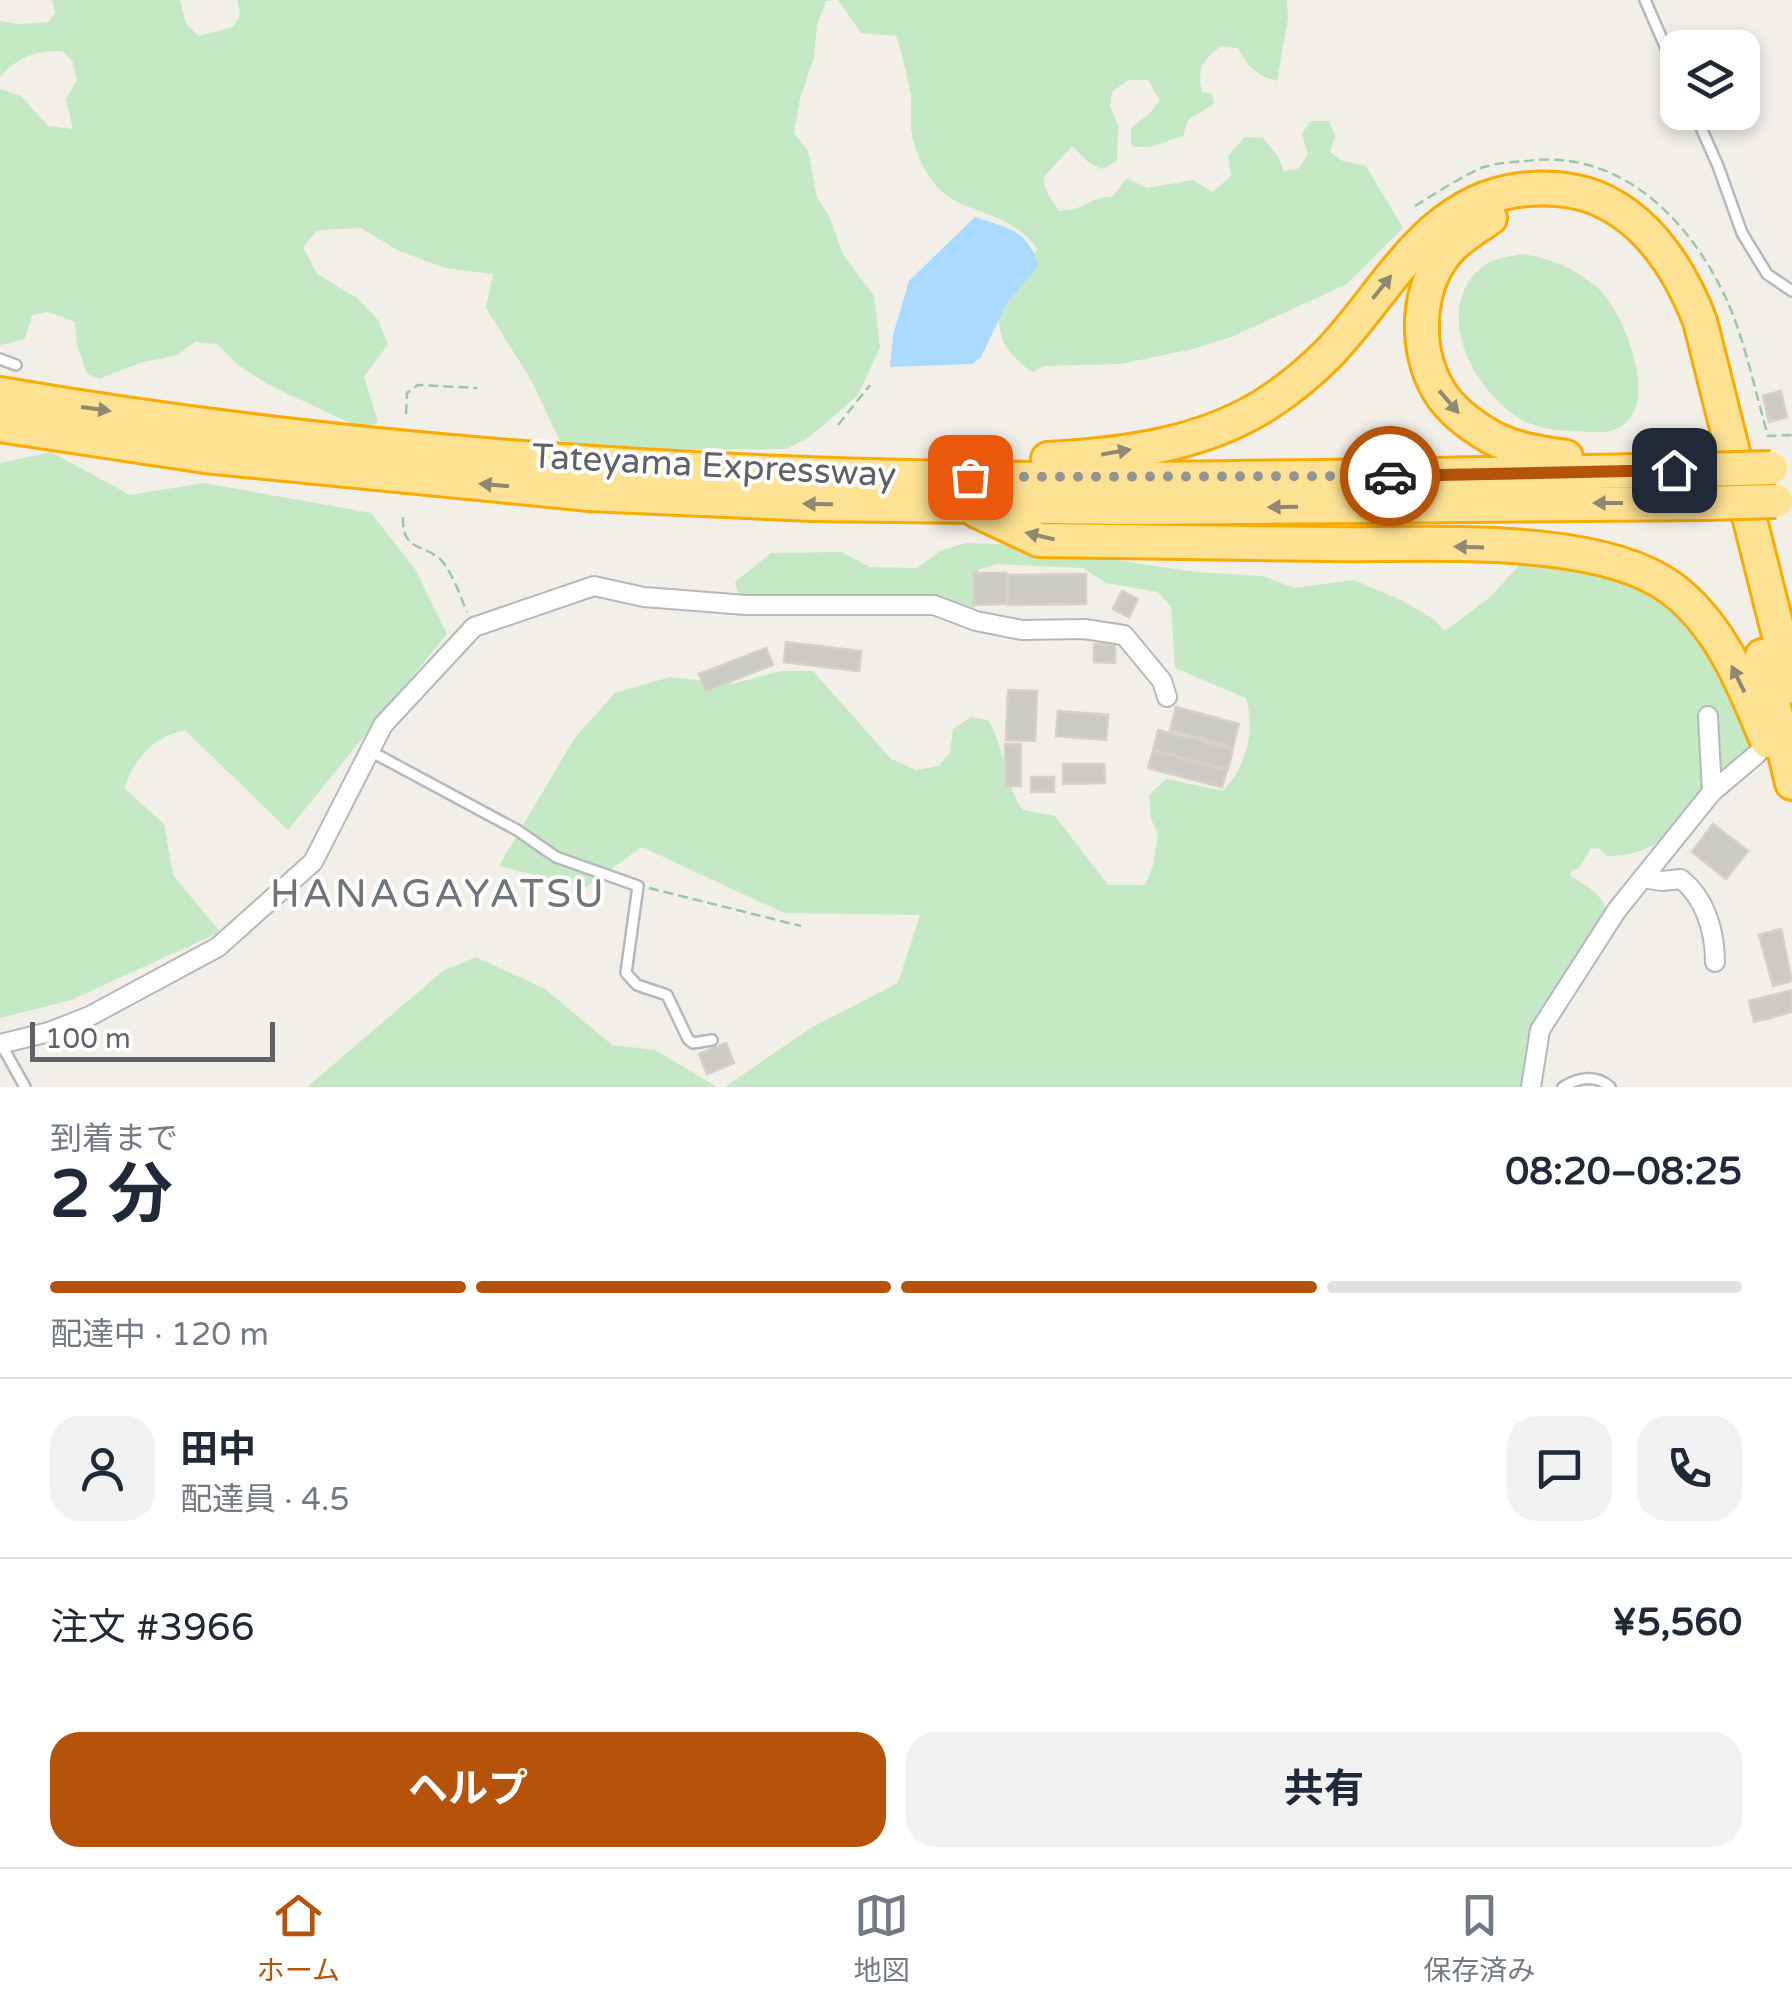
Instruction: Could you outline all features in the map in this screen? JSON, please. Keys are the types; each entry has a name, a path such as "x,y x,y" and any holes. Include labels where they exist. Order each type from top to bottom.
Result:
{"highway":[{"path":"774,472 1085,457 1202,436 1250,414 1300,380 1328,354 1422,242 1465,210 1509,191 1554,188 1582,193 1616,209 1644,231 1690,295 1700,321 1792,687"},
{"path":"1618,471 1522,450 1494,439 1454,411 1439,392 1424,346 1422,318 1426,291 1450,248 1492,217 1542,206 1589,216 1634,249 1663,288 1694,370 1792,783"},
{"name":"Tateyama Expressway","path":"0,394 206,426 360,444 651,467 1108,479 1618,471 1784,501"},
{"name":"Tateyama Expressway","path":"0,425 224,458 589,494 813,504 1129,508 1704,486 1781,468"},
{"path":"968,506 1039,540 1520,548 1575,552 1622,563 1672,588 1714,633 1759,721 1792,800"}],"street":[{"path":"0,1044 49,1032 90,1016 218,947 313,862 383,725 474,627 594,586 644,597 746,605 934,605 976,621 1022,630 1084,629 1124,635 1162,681 1167,697"},
{"path":"1708,716 1712,792"},
{"path":"1531,1087 1540,1030 1616,910 1643,878 1658,845 1757,754"},
{"path":"1643,878 1682,879 1698,892 1715,943 1715,962"}],"lane":[{"path":"1645,0 1660,35"},
{"path":"1702,130 1742,233 1768,274 1792,291"},
{"path":"0,360 16,365"},
{"path":"370,751 516,830 556,857 638,886 626,973 638,985 667,995 693,1043 712,1040"},
{"path":"0,1044 25,1087"},
{"path":"1564,1087 1575,1080 1590,1078 1610,1087"}],"path":[{"path":"838,426 870,385"},
{"path":"406,414 407,393 418,386 477,388"},
{"path":"403,517 402,532 412,545 444,564 474,627"},
{"path":"638,886 801,926"}],"green space":[{"path":"52,0 180,0 186,24 199,36 233,27 240,14 237,0 834,0 826,1 817,25 814,57 794,133 808,151 817,198 828,214 844,256 874,296 880,348 857,396 808,438 786,449 616,450 560,441 530,378 486,308 493,274 445,268 397,250 361,228 318,230 303,247 317,274 357,298 378,320 388,344 364,377 378,422 365,430 267,384 237,364 217,344 195,342 177,355 140,363 99,379 87,374 77,345 75,322 48,312 32,315 25,339 0,345 0,89 21,96 48,126 73,129 66,99 77,80 73,62 62,51 28,56 0,77 0,21 49,22 55,13"},
{"path":"838,0 1287,0 1288,18 1277,81 1253,70 1238,48 1221,46 1205,61 1200,77 1202,92 1212,94 1214,104 1188,120 1183,136 1140,147 1131,146 1131,128 1160,101 1148,80 1129,80 1112,91 1110,107 1118,125 1117,161 1102,169 1072,146 1043,178 1046,191 1059,211 1112,197 1127,178 1147,188 1193,180 1213,192 1231,176 1228,156 1245,137 1263,138 1284,171 1298,169 1308,154 1302,134 1310,121 1329,121 1335,136 1330,152 1343,161 1366,166 1403,228 1347,284 1231,337 1120,364 1044,366 1033,372 1012,355 1002,337 998,290 1038,249 1018,229 952,199 937,186 915,147 911,96 896,36 861,33"},
{"path":"1523,254 1581,275 1598,288 1619,318 1635,361 1638,383 1637,402 1630,419 1616,429 1563,431 1526,422 1502,405 1473,368 1459,323 1460,301 1469,281 1486,264"},
{"path":"51,452 130,495 204,483 371,513 415,569 447,634 288,830 185,730 154,744 140,758 124,788 164,824 173,875 220,932 71,1000 0,1018 0,463"},
{"path":"966,543 1091,547 1108,559 1195,572 1264,576 1294,588 1354,580 1401,600 1432,618 1445,631 1490,597 1527,557 1648,586 1698,628 1731,689 1749,736 1749,746 1726,771 1719,770 1685,817 1660,840 1628,854 1607,856 1600,849 1591,848 1578,869 1572,870 1570,875 1596,893 1607,910 1529,1050 1525,1087 725,1087 809,1029 898,983 920,915 784,913 642,847 586,887 499,866 574,739 615,693 670,677 733,684 780,671 813,671 891,759 916,770 939,766 950,753 953,729 971,717 988,720 1023,810 1055,816 1108,885 1145,885 1153,866 1158,833 1151,819 1149,795 1166,779 1223,791 1238,771 1249,735 1246,698 1175,668 1171,607 1158,592 1106,583 1083,568 997,564 978,570 979,596 973,612 793,596 752,598 738,593 735,582 771,553 841,552 870,567 917,568 940,551"},
{"path":"476,957 545,989 612,1045 655,1050 717,1087 307,1087 443,971"}],"water":[{"path":"975,217 1022,237 1038,265 1007,303 981,357 972,364 890,367 893,335 909,281"}],"building":[{"path":"1781,391 1787,417 1769,422 1763,396"},
{"path":"973,573 1006,573 1006,604 973,605"},
{"path":"1086,574 1086,604 1008,605 1008,575"},
{"path":"1122,591 1138,599 1129,617 1113,609"},
{"path":"786,642 861,651 859,671 784,662"},
{"path":"1094,644 1115,645 1115,663 1094,662"},
{"path":"766,648 773,665 706,691 699,674"},
{"path":"1008,690 1037,691 1035,741 1006,740"},
{"path":"1176,707 1239,724 1233,747 1170,730"},
{"path":"1058,711 1108,715 1106,740 1056,736"},
{"path":"1158,730 1233,749 1228,769 1153,750"},
{"path":"1005,744 1021,744 1021,786 1005,786"},
{"path":"1153,751 1227,770 1222,787 1148,768"},
{"path":"1063,764 1104,764 1105,783 1063,784"},
{"path":"1031,777 1054,777 1054,792 1031,792"},
{"path":"1713,824 1748,851 1726,879 1692,852"},
{"path":"1781,929 1792,981 1773,986 1759,935"},
{"path":"1792,990 1792,1012 1754,1022 1749,1001"},
{"path":"726,1043 734,1063 707,1074 699,1054"}],"way so far":[{"path":"970,477 1390,476"}],"district":[{"name":"HANAGAYATSU","path":"438,894"}],"route":[{"path":"1390,476 1674,470"}]}
